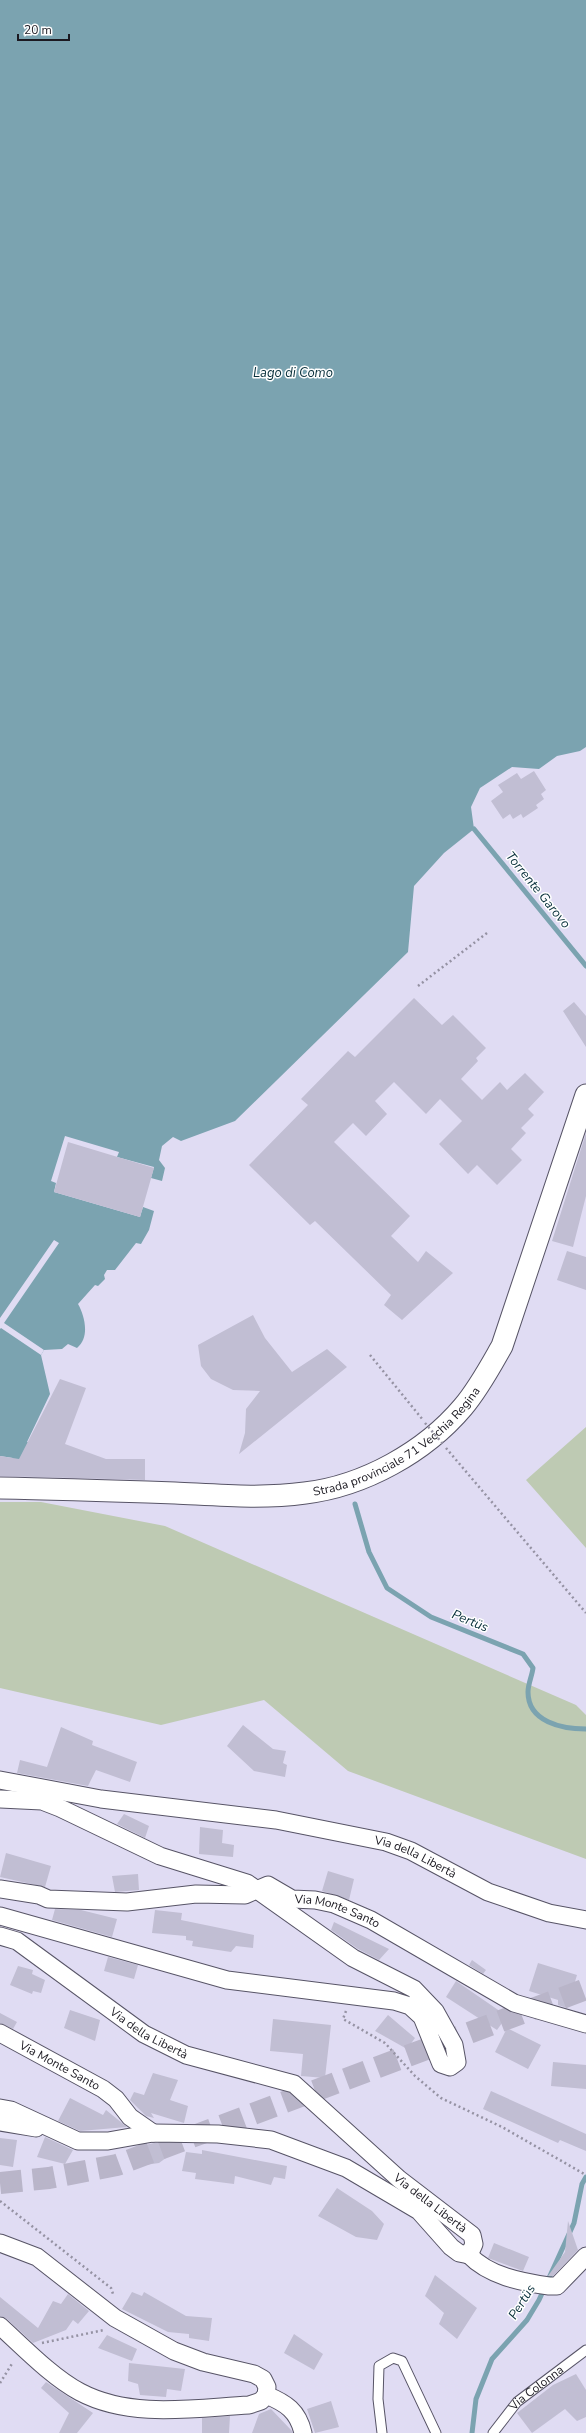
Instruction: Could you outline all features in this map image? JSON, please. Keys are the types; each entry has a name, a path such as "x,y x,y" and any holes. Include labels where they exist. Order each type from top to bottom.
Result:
{"street":[{"name":"Strada provinciale 71 Vecchia Regina","path":"0,1488 240,1496 299,1494 340,1484 366,1475 393,1463 418,1448 463,1407 481,1383 502,1346 586,1095"},
{"name":"Via della Libertà","path":"0,1780 101,1800 276,1820 386,1842 411,1851 488,1892 549,1913 586,1920"},
{"path":"0,1799 42,1801 60,1808 160,1856 247,1883 257,1891 279,1904 353,1958 414,1989 434,2011 454,2046 457,2054 456,2065 447,2067 441,2064 422,2017 410,2006 394,2002 227,1980 0,1916"},
{"name":"Via Monte Santo","path":"0,1889 39,1895 48,1899 112,1902 161,1900 196,1894 245,1896 268,1885 292,1899 315,1900 334,1904 371,1920 514,2004 586,2024"},
{"name":"Via della Libertà","path":"0,1936 17,1941 144,2034 186,2055 294,2084 399,2178 472,2235 474,2244 469,2255 459,2253 451,2247 419,2211 346,2168 271,2140 218,2134 153,2133 108,2141 78,2140 11,2110 0,2108"},
{"name":"Via Monte Santo","path":"0,2033 103,2089 116,2100 130,2117 153,2133"},
{"path":"0,2122 35,2129 43,2124"},
{"path":"0,2243 37,2257 115,2318 174,2351 203,2362 254,2374 263,2379 267,2387 266,2394 262,2401 249,2405 160,2409 130,2408 109,2403 79,2392 0,2326"},
{"path":"469,2255 478,2264 502,2276 544,2285 557,2286 586,2256"},
{"path":"266,2394 290,2406 297,2416 302,2433"}],"lane":[{"name":"Via Colonna","path":"493,2433 517,2402 586,2350"},
{"path":"382,2433 378,2399 379,2366 393,2358 402,2361 436,2433"}],"path":[{"path":"418,986 487,933"},
{"path":"370,1356 586,1613"},
{"path":"343,2019 385,2043 415,2076 441,2098 502,2127 585,2174"}],"green space":[{"path":"586,1427 586,1548 526,1480"},
{"path":"0,1502 41,1502 165,1526 576,1705 586,1715 586,1859 348,1771 264,1700 161,1725 0,1688"}],"water":[{"name":"Lago di Como","path":"0,0 586,0 586,747 580,751 557,756 539,769 512,767 480,788 471,807 474,829 444,853 414,886 408,952 235,1121 181,1141 173,1137 162,1146 159,1160 165,1168 162,1181 151,1178 154,1167 117,1157 119,1152 65,1136 51,1181 56,1183 54,1192 140,1217 143,1207 154,1211 149,1230 141,1244 136,1243 115,1270 107,1270 104,1275 105,1279 98,1286 95,1285 78,1304 83,1315 85,1327 84,1339 81,1344 77,1348 68,1344 62,1349 44,1350 41,1355 50,1394 27,1442 54,1452 13,1465 13,1458 0,1456"}],"pier":[{"path":"54,1240 59,1243 4,1323 44,1350 41,1355 1,1328 0,1329 0,1318"}],"building":[{"path":"534,771 546,790 541,794 544,799 536,805 538,808 523,818 521,814 513,819 510,814 503,819 491,801 503,792 498,785 517,773 521,779"},
{"path":"414,998 442,1025 453,1015 486,1048 476,1058 478,1061 461,1079 482,1100 500,1082 507,1090 525,1073 544,1092 528,1109 534,1115 521,1128 526,1133 511,1149 522,1160 497,1185 477,1165 468,1174 439,1144 462,1121 440,1099 426,1114 394,1082 375,1101 387,1114 366,1136 353,1123 334,1142 410,1216 391,1236 418,1262 426,1251 453,1273 402,1320 384,1305 391,1295 315,1221 310,1225 249,1165 308,1105 301,1099 348,1051 355,1057"},
{"path":"574,1002 586,1016 586,1047 563,1011"},
{"path":"586,1133 586,1196 573,1247 552,1241"},
{"path":"68,1142 154,1168 140,1217 54,1192"},
{"path":"567,1251 586,1257 586,1290 557,1280"},
{"path":"253,1315 265,1338 292,1372 327,1349 347,1367 239,1454 245,1433 246,1409 260,1391 233,1390 211,1379 201,1366 198,1345"},
{"path":"60,1379 86,1388 65,1444 106,1459 145,1459 145,1480 0,1476 0,1456 19,1459"},
{"path":"243,1725 273,1749 286,1751 283,1763 287,1765 285,1777 254,1771 227,1746"},
{"path":"61,1727 93,1741 92,1745 137,1762 130,1782 96,1770 88,1786 17,1773 20,1760 47,1767"},
{"path":"124,1814 149,1826 145,1838 117,1824"},
{"path":"200,1827 223,1830 222,1843 234,1845 233,1857 199,1854"},
{"path":"6,1853 51,1866 45,1887 0,1877"},
{"path":"328,1871 354,1879 349,1900 322,1891"},
{"path":"138,1874 139,1890 115,1892 112,1876"},
{"path":"55,1909 81,1910 117,1919 112,1937 52,1920"},
{"path":"155,1910 182,1913 181,1920 254,1935 253,1948 236,1946 231,1952 192,1946 193,1941 186,1940 186,1936 152,1933"},
{"path":"334,1922 389,1949 379,1960 358,1949 331,1930"},
{"path":"108,1957 138,1965 134,1979 104,1971"},
{"path":"472,1960 486,1970 483,1974 469,1965"},
{"path":"538,1963 577,1975 567,2008 558,2005 558,2000 529,1991"},
{"path":"18,1966 33,1970 32,1974 45,1980 41,1993 33,1991 32,1994 10,1985"},
{"path":"456,1981 507,2016 497,2030 446,1997"},
{"path":"70,2010 100,2020 95,2041 64,2028"},
{"path":"0,2013 17,2022 13,2029 0,2023"},
{"path":"388,2015 415,2038 407,2049 375,2031"},
{"path":"273,2019 331,2025 325,2078 301,2076 303,2054 270,2051"},
{"path":"507,2028 541,2045 528,2069 495,2052"},
{"path":"553,2062 586,2065 586,2089 551,2086"},
{"path":"153,2073 178,2080 170,2100 188,2106 184,2123 151,2113 154,2118 146,2116 130,2100 134,2092 144,2095"},
{"path":"491,2091 586,2134 586,2151 560,2140 558,2143 483,2109"},
{"path":"70,2098 103,2115 106,2110 127,2127 80,2131 58,2121"},
{"path":"45,2137 73,2150 65,2164 37,2157"},
{"path":"0,2138 17,2140 13,2167 0,2165"},
{"path":"154,2143 165,2143 170,2155 159,2163 145,2165 140,2146"},
{"path":"202,2150 287,2166 285,2179 274,2177 271,2185 235,2176 234,2184 195,2179 196,2173 182,2171 186,2152 202,2154"},
{"path":"337,2188 372,2211 384,2224 377,2240 356,2237 318,2216"},
{"path":"568,2221 578,2250 553,2276 548,2276 565,2252"},
{"path":"494,2243 529,2257 523,2271 488,2258"},
{"path":"435,2275 477,2308 457,2339 439,2324 444,2313 425,2296"},
{"path":"132,2292 142,2296 144,2292 186,2316 212,2318 209,2341 189,2338 189,2334 168,2332 122,2309"},
{"path":"68,2294 89,2311 78,2324 73,2320 66,2330 33,2343 7,2319 0,2316 0,2297 38,2328 53,2301 61,2304"},
{"path":"294,2334 323,2354 314,2370 284,2353"},
{"path":"107,2335 137,2349 132,2361 98,2348"},
{"path":"129,2363 185,2369 181,2391 167,2389 166,2397 140,2395 138,2384 128,2381"},
{"path":"576,2374 586,2390 586,2417 577,2421 565,2409 532,2433 517,2413 553,2385"},
{"path":"46,2382 93,2413 77,2433 59,2433 69,2413 41,2388"},
{"path":"331,2401 339,2427 315,2433 307,2409"},
{"path":"271,2409 293,2433 252,2433 259,2414"},
{"path":"230,2416 229,2433 202,2433 202,2418"}],"waterway":[{"name":"Torrente Garovo","path":"474,829 586,966"},
{"name":"Pertüs","path":"355,1504 369,1552 387,1588 431,1617 523,1654 533,1668 528,1692 530,1702 534,1710 540,1717 548,1722 577,1729 586,1729"},
{"name":"Pertüs","path":"472,2433 476,2399 492,2359 527,2320 539,2300 574,2223 582,2184 586,2177"}],"tunnel":[{"path":"0,2183 49,2178 117,2165 586,1989"}]}
